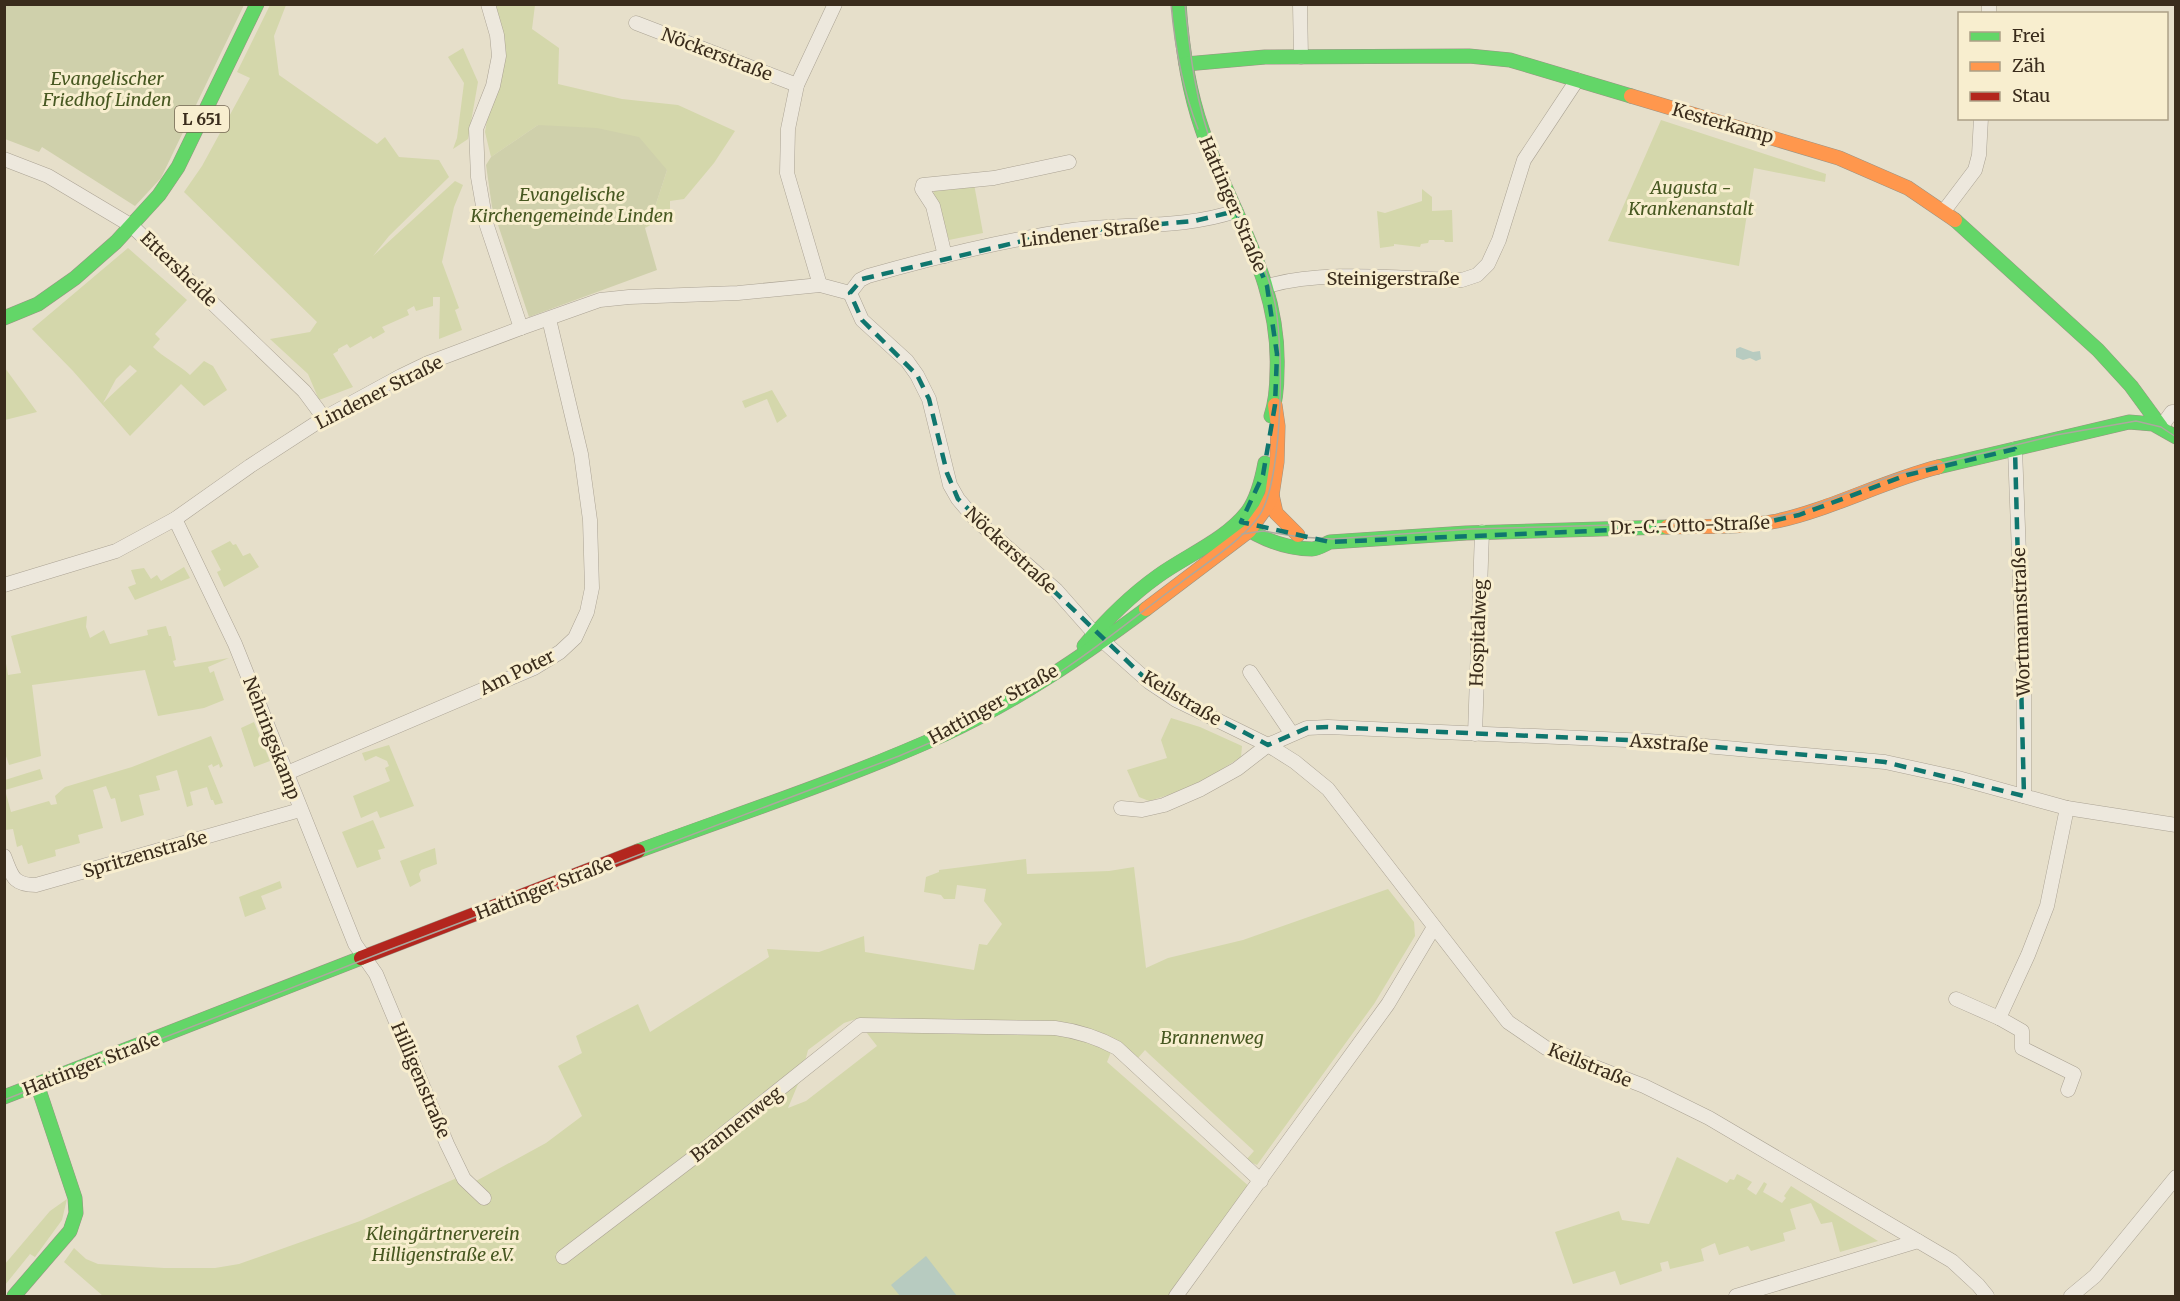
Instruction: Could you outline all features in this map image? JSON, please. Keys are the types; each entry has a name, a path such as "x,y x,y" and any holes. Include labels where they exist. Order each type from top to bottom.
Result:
{"street":[{"name":"L 651","path":"4,318 39,304 75,278 132,226 159,195 178,167 257,4"},
{"path":"488,4 497,35 499,56 493,86 476,129 478,177 486,223 521,328"},
{"path":"836,4 797,85 788,129 787,173 820,285 849,293"},
{"name":"Hattinger Straße","path":"1179,4 1190,92 1199,121 1268,286 1277,342 1275,405 1260,485 1246,526"},
{"path":"1300,4 1301,57"},
{"name":"Nöckerstraße","path":"636,23 797,85"},
{"name":"Kesterkamp","path":"1186,64 1220,59 1301,57 1430,56 1510,60 1839,158 1906,187 1944,211 2097,348 2144,399 2161,427"},
{"name":"Steinigerstraße","path":"1268,286 1292,279 1332,277 1462,280 1477,275 1484,270 1498,240 1524,160 1577,80"},
{"path":"1944,211 1975,170 1979,155 1981,120"},
{"name":"Ettersheide","path":"4,159 48,176 132,226 304,392 324,418"},
{"path":"945,256 933,206 922,189 923,185 994,178 1069,162"},
{"name":"Lindener Straße","path":"849,293 864,278 945,256 1074,230 1194,221 1217,218 1236,211"},
{"name":"Lindener Straße","path":"4,585 116,551 175,519 324,418 420,367 521,328 600,300 613,298 738,293 820,285"},
{"name":"Nöckerstraße","path":"849,293 862,320 907,361 917,375 929,399 946,473 958,499 984,527 1056,590 1099,637"},
{"name":"Am Poter","path":"287,773 534,668 560,652 577,635 587,612 592,588 590,520 577,437 549,319"},
{"name":"Hattinger Straße","path":"4,1097 664,841 900,753 1008,701 1074,659 1099,637 1119,607 1156,578 1246,526 1272,495 1279,422 1275,405"},
{"path":"2161,427 2172,412 2175,412"},
{"name":"Dr.-C.-Otto-Straße","path":"1246,526 1270,541 1314,549 1330,542 1482,532 1758,524 1779,521 1907,475 2132,422 2146,422 2161,427 2175,437"},
{"name":"Wortmannstraße","path":"2015,448 2024,686 2024,796"},
{"path":"1272,495 1276,513 1298,535"},
{"name":"Nehringskamp","path":"175,519 235,644 355,944 364,958"},
{"name":"Dr.-C.-Otto-Straße","path":"1246,526 1317,536 1330,542"},
{"name":"Hospitalweg","path":"1475,734 1482,532"},
{"name":"Keilstraße","path":"1099,637 1149,682 1176,700 1268,745 1295,762 1328,789 1508,1022 1538,1044 1644,1086 1709,1118 1961,1268 1987,1296"},
{"path":"1250,672 1292,734"},
{"name":"Axstraße","path":"1268,745 1306,728 1328,727 1649,741 1885,762 2067,808 2175,825"},
{"path":"1121,808 1142,810 1183,797 1238,769 1268,745"},
{"path":"1999,1018 2028,955 2047,906 2067,808"},
{"name":"Spritzenstraße","path":"4,856 15,880 26,885 36,885 300,810"},
{"path":"1176,1296 1388,1004 1434,927"},
{"name":"Hilligenstraße","path":"364,958 376,974 447,1144 464,1179 484,1198"},
{"path":"1956,999 2022,1031 2022,1048 2074,1074 2068,1090"},
{"name":"Brannenweg","path":"563,1257 697,1155 860,1025 1054,1028 1076,1031 1100,1039 1117,1048 1261,1181"},
{"path":"14,1296 67,1235 74,1225 77,1211 75,1198 37,1084"},
{"path":"2071,1296 2095,1276 2175,1178"},
{"path":"1736,1296 1918,1241"}],"highlighted area":[{"path":"1236,211 1267,286 1277,354 1275,405 1263,475 1241,522 1330,542 1758,524 1799,515 1907,475 2015,449 2024,796 1885,762 1649,741 1328,727 1307,728 1268,745 1149,682 958,499 947,473 929,399 917,375 862,320 853,304 850,293 862,279 1052,234 1194,221"}],"green space":[{"path":"493,4 535,5 532,29 559,48 558,84 622,99 678,105 735,131 714,163 684,199 670,201 670,214 645,228 667,170 538,125 491,157 485,132 492,89"},
{"name":"Evangelischer Friedhof Linden","path":"5,5 244,5 161,178 135,206 42,147 39,152 5,139"},
{"path":"270,5 286,5 274,36 279,75 377,144 385,137 399,157 439,160 449,177 389,236 373,256 455,181 463,185 454,207 442,262 459,308 455,310 462,330 439,339 440,297 433,297 433,306 416,311 414,306 407,310 409,315 382,327 385,332 373,339 371,336 350,348 347,344 338,349 333,354 353,387 319,400 308,374 270,339 310,332 317,322 184,192 202,166 250,78 237,72"},
{"path":"463,48 478,82 468,139 453,149 457,138 464,83 448,57"},
{"name":"Augusta - Krankenanstalt","path":"1661,120 1826,174 1825,182 1754,168 1739,266 1608,241"},
{"name":"Evangelische Kirchengemeinde Linden","path":"538,125 597,128 639,137 667,170 645,228 657,270 529,317 492,207 486,165 491,157"},
{"path":"974,184 983,233 949,240 932,195 937,187"},
{"path":"1422,189 1432,197 1432,211 1452,210 1453,242 1429,240 1420,247 1394,244 1394,246 1380,248 1377,211 1385,213 1422,201"},
{"path":"128,248 187,300 155,334 160,339 153,347 190,375 204,361 213,366 227,390 204,406 181,384 130,436 73,371 32,329","holes":["130,365 137,371 103,403 116,379"]},
{"path":"5,368 37,412 5,420"},
{"path":"772,390 787,416 777,423 767,399 745,408 742,401"},
{"path":"230,541 233,545 236,544 243,556 250,553 259,567 224,587 217,572 221,570 211,551"},
{"path":"184,567 190,578 135,600 128,587 136,584 131,570 144,568 151,579 157,575 161,581"},
{"path":"87,616 86,627 90,638 104,630 110,644 148,635 147,630 166,626 171,636 176,660 173,661 175,667 229,658 208,667 210,673 214,671 224,700 204,708 158,716 145,670 32,685 41,756 9,765 4,750 5,658 8,675 21,673 11,636"},
{"path":"1171,718 1200,727 1242,746 1241,757 1194,787 1149,801 1139,797 1127,770 1167,758 1161,740"},
{"path":"254,722 270,761 254,767 241,728"},
{"path":"211,736 223,766 220,768 219,764 213,767 212,764 208,766 223,803 215,805 207,787 190,792 193,805 187,807 177,770 156,776 160,790 139,795 144,815 121,822 115,798 111,799 106,786 93,790 103,828 78,835 80,843 55,850 56,856 28,864 22,845 17,847 13,829 5,830 5,790 11,812 49,801 51,805 57,804 55,796 65,787 132,767"},
{"path":"389,745 414,806 380,818 377,811 361,818 353,796 390,781 385,768 389,766 387,761 376,756 365,761 362,753"},
{"path":"40,769 43,779 5,790 5,780"},
{"path":"373,820 385,848 378,850 381,859 357,868 342,832"},
{"path":"435,848 437,864 421,870 419,874 421,881 410,887 400,861"},
{"name":"Kleingärtnerverein Hilligenstraße e.V.","path":"1026,859 1027,874 1109,871 1134,867 1146,968 1168,958 1243,940 1388,889 1414,922 1415,936 1374,1004 1257,1165 1246,1160 1254,1151 1145,1050 1138,1058 1115,1042 1107,1062 1251,1188 1169,1296 103,1296 64,1262 74,1248 86,1259 98,1264 215,1268 239,1264 360,1221 459,1177 476,1181 546,1143 582,1116 558,1066 582,1053 576,1036 638,1004 650,1032 769,957 767,949 819,952 864,936 865,952 974,970 979,944 987,945 1002,924 984,901 986,889 957,885 955,899 944,899 941,895 924,892 926,877 939,870","holes":["856,1019 877,1046 806,1101 788,1108 801,1077 808,1050 844,1023"]},
{"path":"280,881 282,888 261,896 266,909 245,917 239,897"},
{"path":"1677,1157 1727,1183 1730,1179 1734,1180 1737,1174 1752,1182 1747,1189 1756,1195 1764,1182 1767,1184 1763,1192 1782,1203 1791,1186 1878,1241 1840,1252 1832,1222 1821,1224 1811,1203 1790,1209 1796,1229 1783,1233 1785,1241 1751,1251 1748,1246 1719,1255 1715,1243 1701,1249 1704,1261 1670,1269 1668,1261 1660,1263 1662,1271 1620,1285 1615,1271 1573,1284 1555,1232 1619,1211 1622,1220 1649,1224"},
{"path":"67,1199 62,1220 35,1257 30,1254 5,1285 5,1264 50,1211"}],"shaded area":[{"path":"1740,347 1753,352 1760,351 1761,359 1743,360 1736,357 1736,349"},
{"path":"926,1256 957,1296 900,1296 891,1285"}],"tram line":[{"path":"1171,4 1180,68 1198,129"},
{"path":"4,1100 386,951 899,756 943,737 1005,705 1066,668 1212,560 1247,530 1262,511 1274,467 1280,404 1277,315 1261,258 1221,169 1208,133 1195,79 1185,4"},
{"path":"1242,534 1263,531 1333,539 1471,529 1758,521 1797,512 1894,475 2056,435 2136,421 2161,427 2176,437"}],"traffic: fast":[{"path":"4,318 38,304 75,278 116,242 159,195 178,167 257,4"},
{"path":"1179,4 1186,68 1197,114 1213,159 1252,247 1271,306 1276,338 1277,371 1276,394 1271,416"},
{"path":"1186,64 1265,57 1469,56 1510,60 1631,96"},
{"path":"1955,220 2098,350 2131,386 2161,427"},
{"path":"1938,467 2129,422 2153,424 2176,437"},
{"path":"1084,646 1138,592 1169,568 1218,539 1239,521 1254,500 1265,463"},
{"path":"1239,524 1274,542 1312,549 1330,542 1466,533 1667,527"},
{"path":"638,851 831,781 945,734 1049,677 1146,609"},
{"path":"4,1097 361,958"},
{"path":"14,1296 70,1231 76,1213 75,1198 37,1084"}],"traffic: slow":[{"path":"1631,96 1839,158 1908,188 1955,220"},
{"path":"1146,609 1249,531 1265,509 1272,495 1277,462 1278,426 1275,405"},
{"path":"1667,527 1736,526 1777,521 1938,467"},
{"path":"1272,495 1276,513 1298,535"}],"traffic: jam":[{"path":"361,958 638,851"}]}
